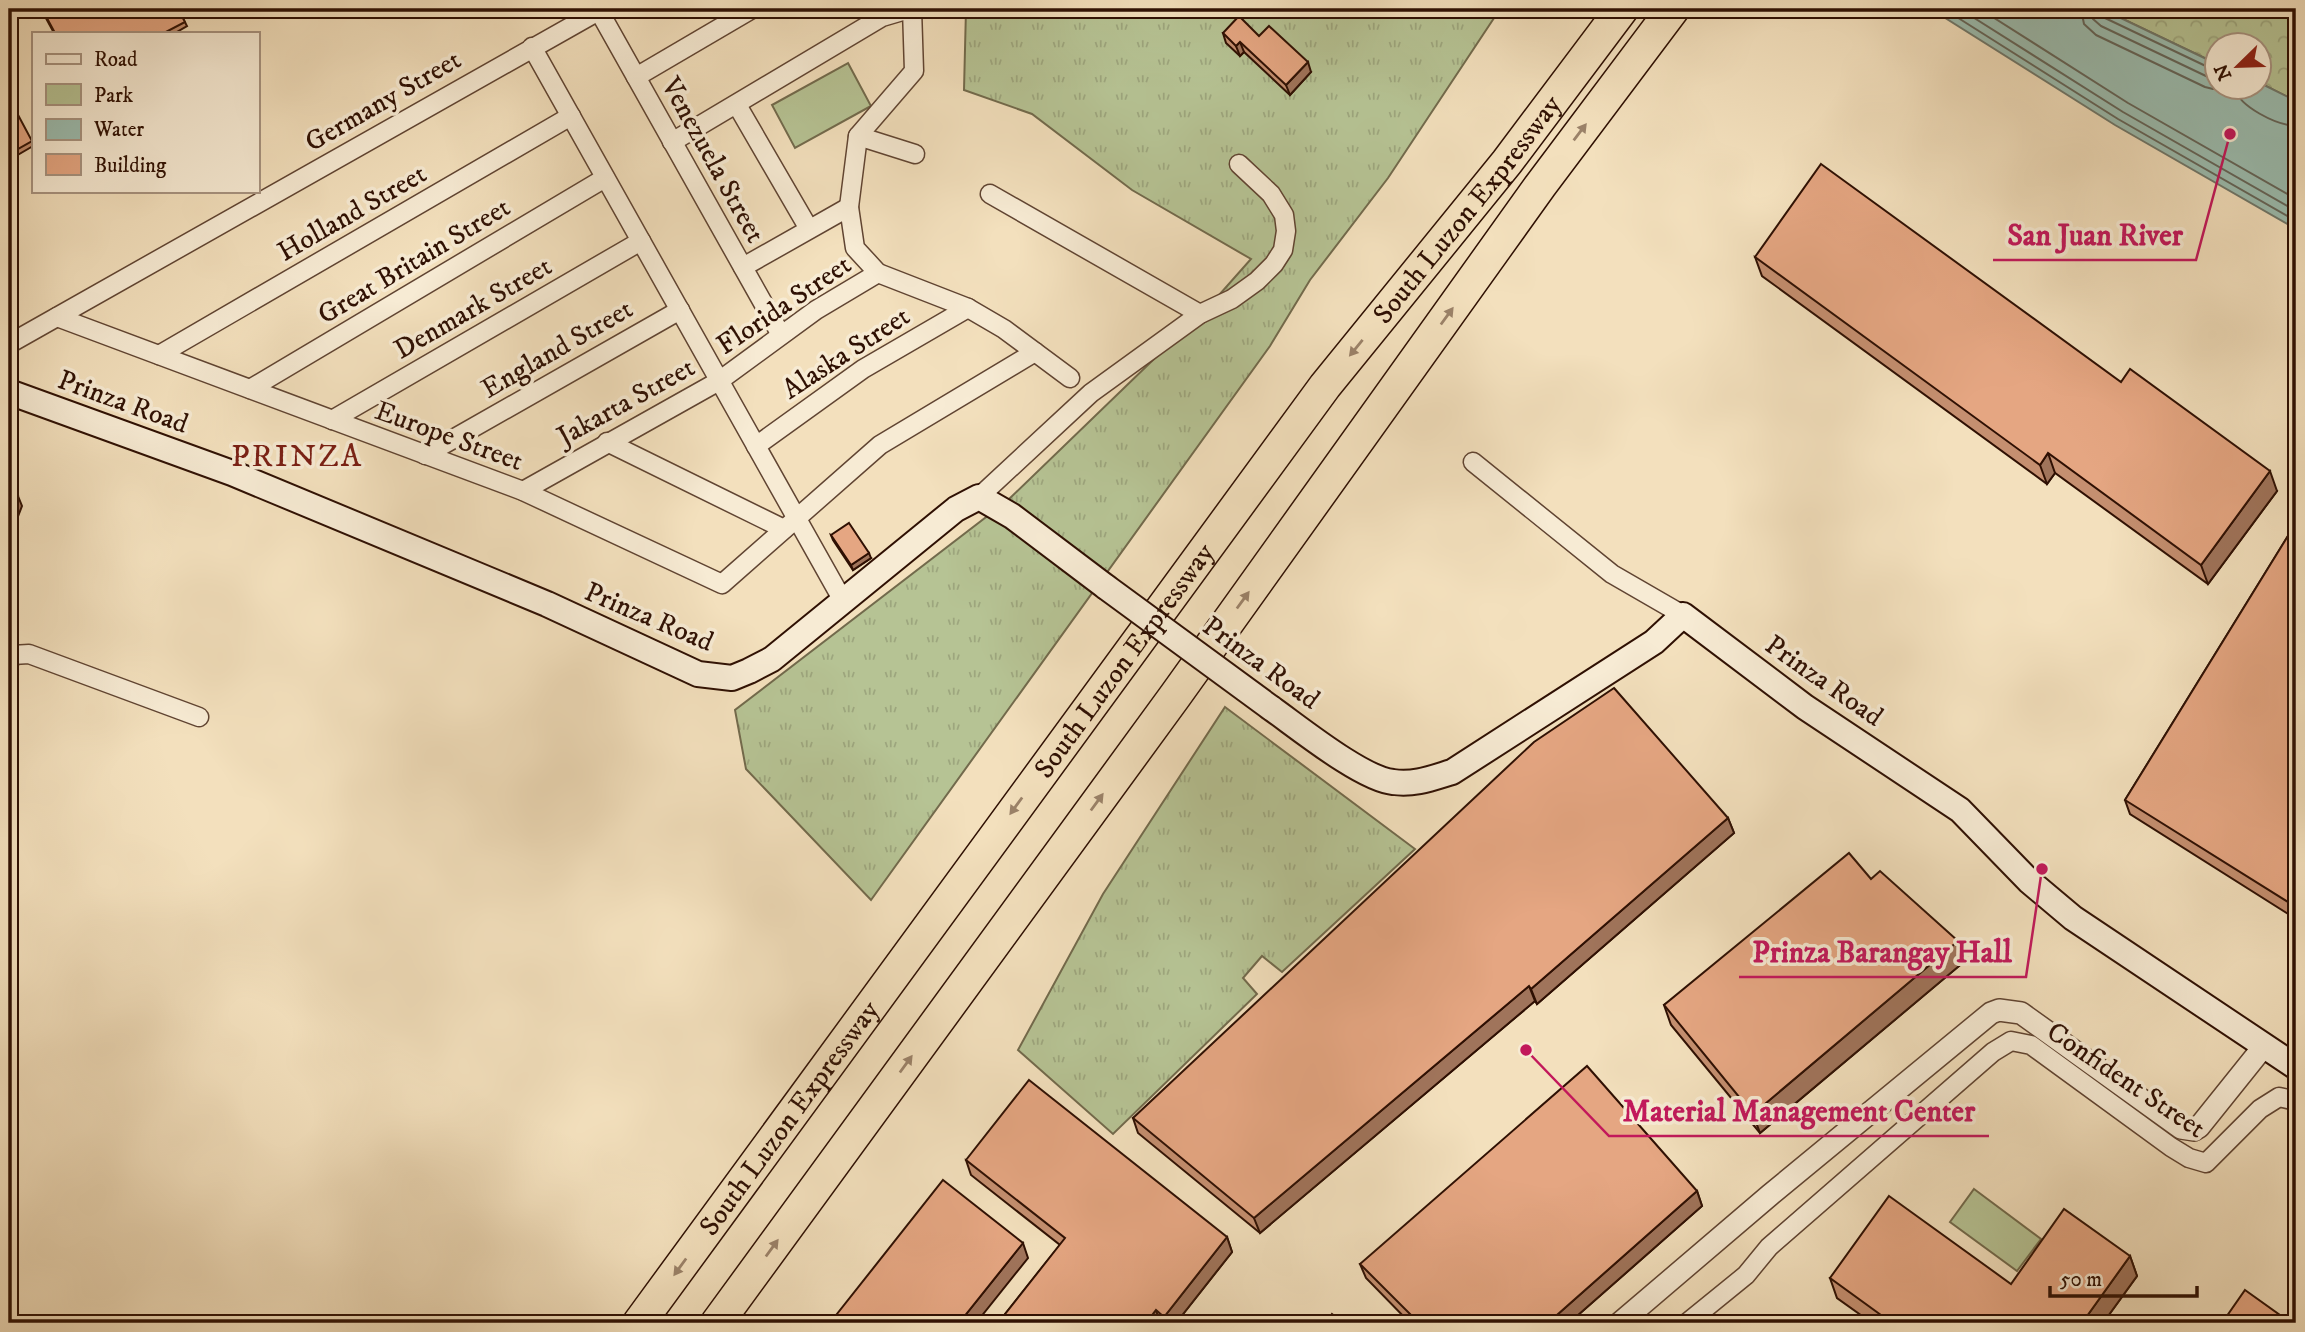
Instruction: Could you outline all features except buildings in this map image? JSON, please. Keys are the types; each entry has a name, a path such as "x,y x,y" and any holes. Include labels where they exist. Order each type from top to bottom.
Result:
{"highway":[{"name":"South Luzon Expressway","path":"639,1323 1317,397 1507,162 1622,9"},
{"name":"South Luzon Expressway","path":"717,1323 1175,696 1540,186 1672,9"}],"main road":[{"name":"Prinza Road","path":"9,392 232,473 547,604 698,674 732,678 772,659 842,599 872,579 956,509 979,497 1012,516 1345,760 1371,775 1391,782 1419,783 1452,772 1654,642 1683,615 1805,707 1959,810 2028,881 2073,918 2296,1067"}],"street":[{"path":"636,77 752,9"},
{"path":"673,142 882,17 911,9 914,71 858,136 849,206 855,248 878,273 968,308 1004,329 1070,378"},
{"name":"Venezuela Street","path":"600,10 781,335"},
{"name":"Germany Street","path":"9,344 600,10"},
{"path":"532,47 756,446 790,523 842,599"},
{"path":"737,105 809,229"},
{"name":"Holland Street","path":"159,355 571,116"},
{"path":"858,136 915,154"},
{"path":"979,497 1091,393 1200,314 1232,299 1257,281 1274,264 1283,250 1286,231 1284,215 1271,194 1240,164"},
{"name":"Great Britain Street","path":"250,389 606,178"},
{"path":"990,194 1200,314"},
{"path":"743,267 849,206"},
{"name":"Denmark Street","path":"332,420 641,241"},
{"name":"Florida Street","path":"719,381 816,310 878,273"},
{"name":"Alaska Street","path":"756,446 863,369 968,308"},
{"name":"England Street","path":"425,456 680,310"},
{"name":"Europe Street","path":"57,317 523,491 722,584 790,523"},
{"path":"790,523 880,445 1035,352"},
{"name":"Jakarta Street","path":"523,491 719,381"},
{"path":"607,442 790,523"},
{"path":"1473,463 1612,574 1683,615"},
{"path":"9,663 12,655 29,654 199,717"},
{"path":"1620,1323 1991,1013 1999,1010 2021,1013 2170,1120 2188,1130 2199,1127 2264,1046"},
{"name":"Confident Street","path":"1688,1323 1746,1275 1769,1247 1993,1052 2011,1041 2031,1045 2171,1147 2189,1158 2206,1163 2260,1109 2288,1099"}],"green space":[{"path":"966,9 1500,9 1388,178 1310,280 1270,346 871,900 746,769 735,710 1007,501 1212,303 1251,259 1132,190 1032,114 964,90"},
{"path":"2102,9 2296,9 2296,101 2274,90 2274,32 2204,32 2204,58"},
{"path":"848,63 871,106 795,148 772,105"},
{"path":"1225,707 1415,849 1282,972 1262,956 1243,978 1257,994 1113,1134 1018,1050 1103,894"},
{"path":"1974,1189 2041,1239 2017,1271 1950,1222"}],"water":[{"path":"1931,9 2102,9 2204,58 2204,102 2274,102 2274,90 2296,101 2296,229 2115,125"}],"place":[{"name":"San Juan River","path":"2230,134"},
{"name":"Prinza Barangay Hall","path":"2042,869"},
{"name":"Material Management Center","path":"1526,1050"}],"district":[{"name":"PRINZA","path":"297,457"}]}
